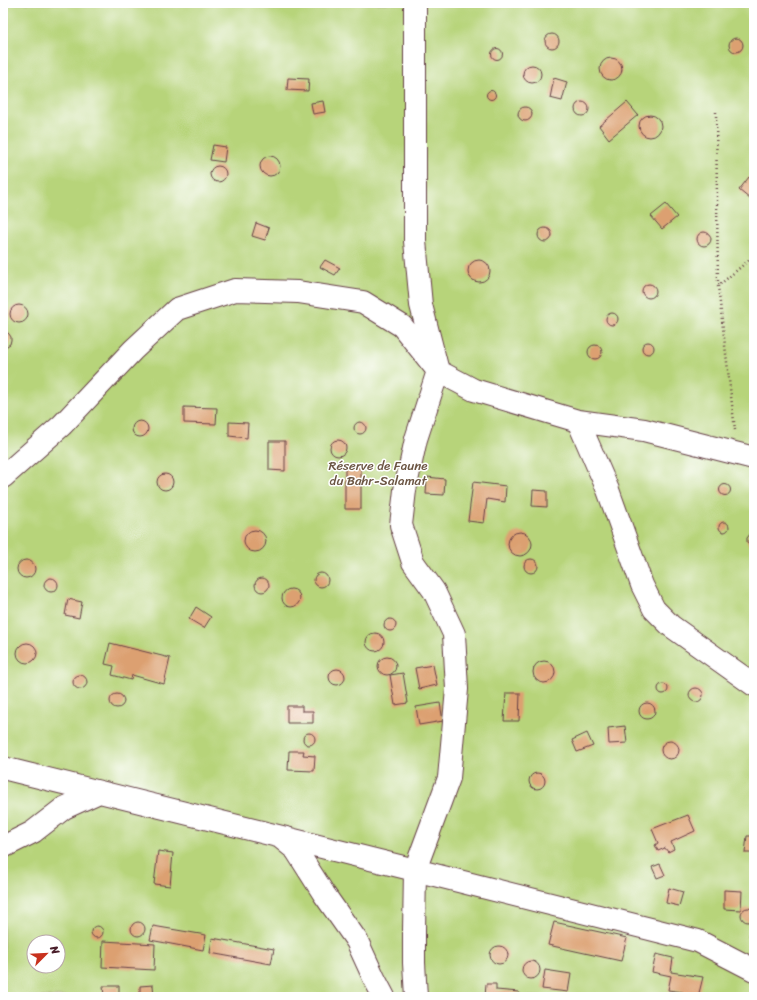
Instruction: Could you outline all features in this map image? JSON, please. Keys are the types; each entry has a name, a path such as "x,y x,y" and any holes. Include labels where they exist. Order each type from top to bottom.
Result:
{"street":[{"path":"415,3 415,241 421,304 438,371 416,439 405,490 401,525 413,562 434,591 454,634 457,690 449,778 415,870 414,947 416,997"},
{"path":"3,477 62,425 133,350 177,309 235,290 298,292 362,302 402,326 438,371 474,390 578,421 644,430 746,456"},
{"path":"578,421 608,490 642,585 654,609 671,626 754,685"},
{"path":"3,768 698,941 754,970"},
{"path":"3,847 33,832 64,808 99,792"},
{"path":"280,836 296,850 324,894 357,941 384,997"}],"path":[{"path":"716,112 718,286 746,456"},
{"path":"718,286 754,256"}],"green space":[{"name":"Réserve de Faune du Bahr-Salamat","path":"3,3 754,3 754,997 3,997"}],"building":[{"path":"549,34 555,34 559,38 559,44 555,48 549,48 545,44 545,38"},
{"path":"733,38 739,38 743,42 743,48 739,52 733,52 729,48 729,42"},
{"path":"497,48 501,50 503,54 501,58 497,60 493,58 491,54 493,50"},
{"path":"611,58 619,61 622,69 619,77 611,80 603,77 600,69 603,61"},
{"path":"532,65 538,68 541,74 538,80 532,83 526,80 523,74 526,68"},
{"path":"288,78 309,79 308,91 287,90"},
{"path":"554,78 567,82 562,101 550,98"},
{"path":"489,91 493,91 495,95 493,99 489,99 487,97 487,93"},
{"path":"323,101 325,112 313,114 311,103"},
{"path":"579,102 585,102 589,106 589,112 585,116 579,116 575,112 575,106"},
{"path":"627,102 638,115 609,139 599,126"},
{"path":"522,107 528,107 532,111 532,117 528,121 522,121 518,117 518,111"},
{"path":"650,115 658,118 661,126 658,134 650,137 642,134 639,126 642,118"},
{"path":"213,145 226,147 224,162 210,160"},
{"path":"270,156 277,159 280,166 277,173 270,176 263,173 260,166 263,159"},
{"path":"218,166 225,171 226,174 221,181 218,182 211,177 210,174 215,167"},
{"path":"749,177 754,181 754,195 750,199 739,190"},
{"path":"666,204 677,217 662,229 651,216"},
{"path":"256,223 269,228 265,240 252,236"},
{"path":"545,228 550,230 552,235 550,240 545,242 540,240 538,235 540,230"},
{"path":"701,232 707,232 711,236 711,242 707,246 701,246 697,242 697,236"},
{"path":"325,260 340,268 335,275 320,267"},
{"path":"479,260 487,263 490,271 487,279 479,282 471,279 468,271 471,263"},
{"path":"646,284 652,284 656,288 656,294 652,298 646,298 642,294 642,288"},
{"path":"19,305 25,308 28,314 25,320 19,323 13,320 10,314 13,308"},
{"path":"610,313 614,313 618,319 614,325 610,325 606,321 606,317"},
{"path":"3,331 6,331 11,337 10,344 4,348 3,348"},
{"path":"648,342 652,344 654,348 652,352 648,354 644,352 642,348 644,344"},
{"path":"595,345 600,347 602,352 600,357 595,359 590,357 588,352 590,347"},
{"path":"184,407 217,408 216,424 184,423"},
{"path":"137,421 143,421 148,426 146,435 143,437 137,437 132,432 132,426"},
{"path":"229,422 248,423 247,438 229,436"},
{"path":"358,422 362,422 366,428 362,434 358,434 354,430 354,426"},
{"path":"338,440 344,442 346,448 344,454 338,456 332,454 330,448 332,442"},
{"path":"269,441 285,441 285,471 269,470"},
{"path":"345,468 361,468 361,509 345,509"},
{"path":"162,474 168,474 173,479 171,488 168,490 162,490 157,485 157,479"},
{"path":"427,477 445,479 444,495 426,494"},
{"path":"473,482 506,486 505,502 487,499 484,523 468,521"},
{"path":"725,484 729,486 731,490 729,494 725,496 721,494 719,490 721,486"},
{"path":"533,490 547,491 547,507 532,506"},
{"path":"722,522 726,522 728,523 728,531 722,532 719,529 719,525"},
{"path":"255,530 263,533 266,541 263,549 255,552 247,549 244,541 247,533"},
{"path":"520,532 529,535 532,544 529,553 520,556 511,553 508,544 511,535"},
{"path":"751,533 754,533 754,547 749,545 747,542 747,538"},
{"path":"531,559 536,561 538,566 536,571 531,573 526,571 524,566 526,561"},
{"path":"26,560 32,563 35,569 32,575 26,578 20,575 17,569 20,563"},
{"path":"321,573 326,575 328,580 326,585 321,587 316,585 314,580 316,575"},
{"path":"51,578 56,580 58,585 56,590 51,592 46,590 44,585 46,580"},
{"path":"259,578 265,578 269,582 269,588 265,592 259,592 255,588 255,582"},
{"path":"291,589 297,592 300,598 297,604 291,607 285,604 282,598 285,592"},
{"path":"68,599 82,602 79,618 65,615"},
{"path":"196,607 211,617 204,628 189,619"},
{"path":"388,619 392,619 396,625 392,631 388,631 384,627 384,623"},
{"path":"375,633 379,634 383,638 383,646 379,650 375,651 371,650 367,646 366,642 367,638 371,634"},
{"path":"27,643 34,646 37,653 34,660 27,663 20,660 17,653 20,646"},
{"path":"110,643 170,658 164,684 132,675 131,680 112,675 114,666 105,664"},
{"path":"387,657 393,660 396,666 393,672 387,675 381,672 378,666 381,660"},
{"path":"544,661 552,664 555,672 552,680 544,683 536,680 533,672 536,664"},
{"path":"433,665 437,685 419,689 415,668"},
{"path":"337,669 343,671 345,677 343,683 337,685 331,683 329,677 331,671"},
{"path":"403,673 408,703 395,705 390,675"},
{"path":"80,675 85,677 87,682 85,687 80,689 75,687 73,682 75,677"},
{"path":"661,684 665,684 668,689 665,694 661,694 658,691 658,687"},
{"path":"696,688 701,690 703,695 701,700 696,702 691,700 689,695 691,690"},
{"path":"506,693 520,693 519,721 504,721"},
{"path":"114,694 120,694 124,698 124,704 120,708 114,708 110,704 110,698"},
{"path":"440,703 443,721 419,725 416,707"},
{"path":"647,703 654,708 655,711 650,718 647,719 640,714 639,711 644,704"},
{"path":"287,706 302,706 302,711 313,711 313,723 287,723"},
{"path":"625,726 627,743 609,744 608,728"},
{"path":"307,733 311,733 315,739 311,745 307,745 303,741 303,737"},
{"path":"587,733 593,746 577,752 572,740"},
{"path":"670,741 674,742 678,746 678,754 674,758 670,759 666,758 662,754 661,750 662,746 666,742"},
{"path":"289,751 304,751 303,755 315,756 314,771 288,770"},
{"path":"534,773 540,773 545,778 543,787 540,789 534,789 529,784 529,778"},
{"path":"688,815 695,831 671,842 674,849 668,852 665,848 658,851 655,845 658,843 652,829"},
{"path":"747,836 754,836 754,853 745,853"},
{"path":"158,851 173,853 170,886 154,884"},
{"path":"660,864 665,875 657,878 652,867"},
{"path":"669,888 683,892 679,906 666,903"},
{"path":"724,890 742,891 741,910 724,909"},
{"path":"748,908 753,910 755,915 753,920 748,922 743,920 741,915 743,910"},
{"path":"138,922 143,924 145,929 143,934 138,936 133,934 131,929 133,924"},
{"path":"554,922 627,938 621,961 548,945"},
{"path":"95,926 99,926 103,932 99,938 95,938 91,934 91,930"},
{"path":"153,926 206,935 203,950 150,940"},
{"path":"754,926 754,943 749,935 752,927"},
{"path":"212,938 274,949 271,964 210,953"},
{"path":"103,941 155,944 154,970 102,967"},
{"path":"499,946 505,949 508,955 505,961 499,964 493,961 490,955 493,949"},
{"path":"656,954 673,958 671,972 703,977 698,997 682,997 683,992 668,990 671,976 652,972"},
{"path":"531,961 537,964 540,970 537,976 531,979 525,976 522,970 525,964"},
{"path":"545,970 571,974 568,992 542,989"},
{"path":"486,984 496,984 496,990 519,992 519,997 485,997"},
{"path":"153,985 154,997 140,997 140,986"},
{"path":"103,986 119,986 119,997 104,997"}]}
